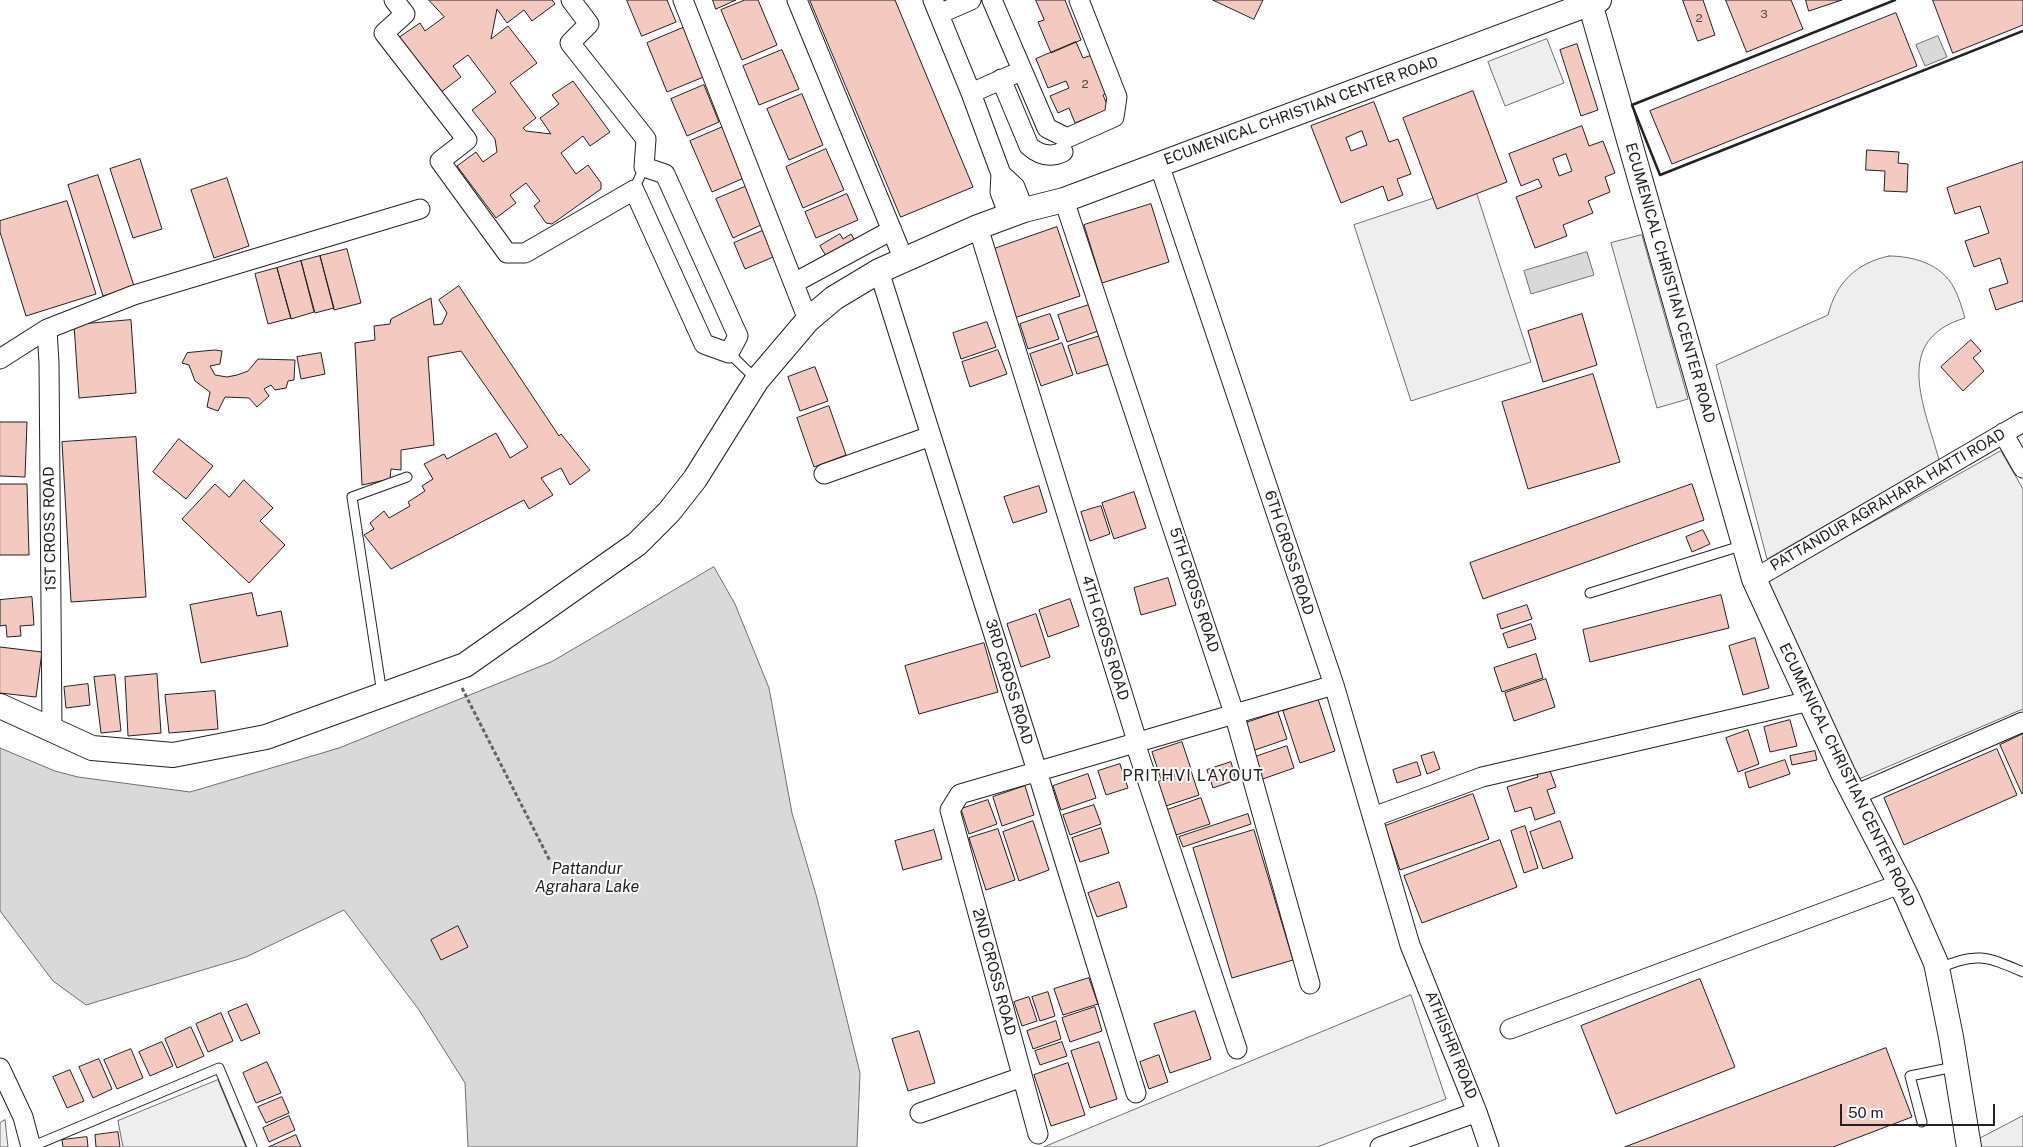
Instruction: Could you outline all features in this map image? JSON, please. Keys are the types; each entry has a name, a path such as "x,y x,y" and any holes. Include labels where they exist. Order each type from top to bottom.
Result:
{"street":[{"path":"394,0 405,14 384,33 467,140 440,161 507,253 525,254 634,190 704,344 729,352 738,336 665,174 644,167 646,138 570,43 588,24 571,0"},
{"path":"683,0 808,320"},
{"path":"797,0 904,260"},
{"path":"971,0 936,7 1001,174 1015,187 1017,213"},
{"path":"992,0 1047,128 1067,138 1114,117 1117,97 1079,0"},
{"name":"ECUMENICAL CHRISTIAN CENTER ROAD","path":"0,706 92,748 172,755 266,736 465,665 637,544 669,512 695,479 757,380 808,320 834,298 879,271 978,226 1064,200 1593,1 1754,580 1843,774 1900,884 1936,963 1969,1147"},
{"path":"971,93 1022,71"},
{"path":"1001,80 1029,146 1036,152 1044,155 1057,155 1063,152"},
{"name":"6TH CROSS ROAD","path":"1159,164 1334,685 1410,945"},
{"name":"5TH CROSS ROAD","path":"1064,200 1234,713 1310,984"},
{"path":"0,359 47,329 134,295 420,209"},
{"name":"4TH CROSS ROAD","path":"978,226 1137,742 1137,749 1237,1049"},
{"path":"794,283 892,230"},
{"name":"3RD CROSS ROAD","path":"879,271 1037,771 1136,1093"},
{"name":"1ST CROSS ROAD","path":"47,329 49,363 52,729"},
{"name":"PATTANDUR AGRAHARA HATTI ROAD","path":"1754,580 2023,422"},
{"path":"2003,433 2023,468"},
{"path":"824,474 931,436"},
{"path":"1037,771 1334,685"},
{"path":"1372,817 1482,777 1810,701"},
{"path":"1855,795 2023,722"},
{"name":"2ND CROSS ROAD","path":"1037,771 960,794 950,810 1038,1134"},
{"path":"1510,1029 1900,884"},
{"name":"ATHISHRI ROAD","path":"1410,945 1477,1112 1483,1145"},
{"path":"0,1068 23,1117 31,1147"},
{"path":"920,1113 1022,1077"},
{"path":"1380,1147 1477,1112"}],"lane":[{"path":"634,190 644,167"},
{"path":"729,352 757,380"},
{"path":"382,694 352,497 406,477"},
{"path":"1590,593 1744,544"},
{"path":"1937,969 1968,958 1979,958 1990,959 2023,972"},
{"path":"1922,1122 1910,1076 1956,1067"},
{"path":"31,1147 219,1068 252,1147"}],"path":[{"path":"452,669 550,861"}],"shaded area":[{"path":"1547,39 1564,83 1505,106 1488,62"},
{"path":"1474,185 1531,362 1411,401 1354,225"},
{"path":"1642,235 1688,399 1657,408 1611,243"},
{"path":"1889,256 1917,260 1934,267 1942,273 1956,291 1965,318 1942,328 1928,342 1921,359 1919,377 1922,398 1939,460 1767,559 1716,365 1828,315 1836,293 1849,276 1857,269 1877,259"},
{"path":"2001,451 2023,489 2023,709 1859,779 1766,582"},
{"path":"1411,995 1446,1099 1317,1147 1044,1147"},
{"path":"218,1080 246,1147 123,1147 118,1121"},
{"path":"2023,1116 2023,1147 1979,1147 1977,1140"},
{"path":"5,1120 8,1147 0,1147 0,1123"}],"water":[{"path":"1938,36 1947,57 1925,66 1916,45"},
{"path":"1587,252 1594,275 1531,294 1524,271"},
{"name":"Pattandur Agrahara Lake","path":"714,567 735,604 769,688 792,813 817,898 860,1073 857,1147 468,1147 465,1083 419,1010 344,910 246,957 86,1005 53,981 0,911 0,748 55,771 78,777 190,792 339,748 551,662"}],"building":[{"path":"429,0 552,0 555,4 532,21 524,10 507,23 497,9 491,39 508,26 537,63 510,83 536,118 523,128 526,131 551,134 540,118 559,104 552,95 573,81 610,132 590,146 583,136 561,153 576,174 588,165 601,183 601,189 552,224 546,223 534,206 540,201 526,183 510,195 516,203 496,218 457,166 476,152 483,162 497,152 495,139 472,110 496,92 468,55 453,66 461,77 436,96 395,40 420,23 425,31 444,17"},
{"path":"627,0 667,0 676,22 642,36"},
{"path":"713,0 736,0 716,9"},
{"path":"745,0 758,0 777,45 742,60 721,10"},
{"path":"810,0 895,0 973,187 901,217"},
{"path":"1036,0 1065,0 1081,40 1051,53 1038,22 1044,20"},
{"path":"1213,0 1263,0 1254,19"},
{"path":"1683,0 1703,0 1715,35 1698,41"},
{"path":"1726,0 1791,0 1803,29 1747,52"},
{"path":"1806,0 1842,0 1809,11"},
{"path":"1933,0 2023,0 2023,25 1953,53"},
{"path":"1896,13 1917,66 1672,164 1650,111"},
{"path":"685,27 706,76 667,92 647,43"},
{"path":"1076,42 1083,58 1092,55 1107,93 1103,95 1109,109 1075,123 1069,108 1058,113 1050,96 1069,88 1066,81 1048,88 1036,59"},
{"path":"1577,44 1598,110 1581,116 1560,50"},
{"path":"782,50 799,89 759,105 743,66"},
{"path":"704,85 719,122 687,136 671,99"},
{"path":"1473,91 1507,182 1437,209 1403,118"},
{"path":"802,94 823,145 789,160 767,109"},
{"path":"1374,102 1389,142 1398,139 1411,174 1397,179 1403,195 1388,201 1383,186 1341,203 1311,126","holes":["1362,131 1367,145 1351,151 1346,138"]},
{"path":"725,126 746,177 712,192 690,141"},
{"path":"1582,126 1589,146 1603,141 1615,173 1605,177 1610,192 1588,201 1593,213 1563,225 1567,236 1535,248 1516,197 1542,187 1538,179 1521,186 1509,154","holes":["1566,154 1572,171 1559,176 1553,159"]},
{"path":"826,149 844,190 803,208 786,167"},
{"path":"1867,150 1899,152 1898,163 1908,164 1907,192 1884,191 1885,171 1866,170"},
{"path":"140,159 162,229 133,238 110,169"},
{"path":"2023,162 2023,302 1996,310 1989,289 2008,283 2000,258 1974,267 1965,241 1989,233 1980,206 1955,214 1947,188"},
{"path":"98,175 134,286 103,296 68,185"},
{"path":"227,178 249,246 214,258 191,190"},
{"path":"747,186 763,224 733,238 716,199"},
{"path":"847,194 858,220 816,238 805,212"},
{"path":"67,201 96,294 26,316 0,232 0,221"},
{"path":"1151,204 1169,262 1102,283 1084,225"},
{"path":"1057,227 1080,296 1014,318 991,250"},
{"path":"767,229 778,255 745,269 734,243"},
{"path":"840,234 843,239 851,234 858,245 835,271 820,246"},
{"path":"347,249 361,303 334,310 320,256"},
{"path":"320,256 334,308 315,313 301,261"},
{"path":"301,261 314,312 291,319 277,268"},
{"path":"277,268 291,318 268,324 255,274"},
{"path":"459,286 559,436 561,434 590,470 570,485 561,468 541,478 553,495 529,509 524,500 391,569 364,535 374,529 370,523 384,511 389,518 410,506 408,502 425,491 422,486 433,479 424,464 444,454 447,459 496,433 510,458 528,447 461,351 428,357 434,445 401,450 401,470 391,469 390,479 362,485 355,343 375,340 374,326 390,324 391,319 431,298 434,325 442,324 447,313 439,300"},
{"path":"1089,305 1098,331 1067,342 1058,315"},
{"path":"1050,314 1059,339 1028,349 1020,324"},
{"path":"1582,314 1597,365 1543,382 1528,331"},
{"path":"131,320 136,393 79,398 74,325"},
{"path":"987,322 996,347 961,359 953,333"},
{"path":"1100,336 1109,364 1077,374 1068,346"},
{"path":"1971,340 1981,351 1973,358 1984,371 1963,391 1941,367"},
{"path":"1062,343 1073,375 1041,386 1030,354"},
{"path":"998,350 1007,374 970,387 962,362"},
{"path":"222,351 220,364 210,366 215,375 227,377 248,371 258,359 295,360 294,380 288,381 286,388 275,390 271,385 264,389 269,396 257,407 249,398 225,397 218,411 207,407 210,392 195,381 189,365 182,363 187,353"},
{"path":"321,353 325,374 301,379 297,357"},
{"path":"815,367 828,401 800,411 788,377"},
{"path":"1593,374 1620,462 1528,489 1502,402"},
{"path":"829,406 846,455 814,467 797,418"},
{"path":"0,422 27,422 25,477 0,476"},
{"path":"136,437 146,597 71,602 62,442"},
{"path":"179,439 213,466 186,499 153,472"},
{"path":"244,480 273,508 260,521 285,545 249,583 182,519 215,484 229,497"},
{"path":"0,484 27,484 29,555 0,555"},
{"path":"1692,484 1704,520 1483,599 1470,563"},
{"path":"1039,486 1047,512 1013,523 1004,497"},
{"path":"1134,492 1146,528 1114,539 1102,503"},
{"path":"1101,506 1110,534 1090,541 1081,512"},
{"path":"1703,530 1710,544 1692,552 1686,537"},
{"path":"1168,578 1176,605 1141,615 1134,588"},
{"path":"252,593 257,616 281,611 288,646 201,663 190,605"},
{"path":"1721,595 1729,628 1590,662 1583,630"},
{"path":"32,597 34,625 20,626 21,636 7,637 6,625 0,626 0,600"},
{"path":"1070,599 1079,626 1048,637 1039,610"},
{"path":"1527,605 1532,619 1501,629 1497,615"},
{"path":"1036,614 1050,657 1021,667 1007,624"},
{"path":"1531,624 1536,639 1508,648 1503,634"},
{"path":"1755,638 1769,688 1743,695 1729,646"},
{"path":"984,643 998,692 919,714 905,666"},
{"path":"0,647 42,652 36,697 0,693"},
{"path":"1536,654 1543,678 1502,692 1494,668"},
{"path":"157,674 161,733 128,736 125,677"},
{"path":"115,675 121,731 101,733 94,677"},
{"path":"1546,679 1555,707 1514,721 1505,693"},
{"path":"88,684 90,705 66,708 64,687"},
{"path":"215,691 218,729 169,733 165,695"},
{"path":"1318,699 1335,751 1300,763 1283,711"},
{"path":"1278,712 1287,739 1252,751 1243,724"},
{"path":"1790,720 1797,746 1770,752 1764,727"},
{"path":"1748,730 1759,764 1738,772 1726,738"},
{"path":"2023,734 2023,793 2022,794 2000,745"},
{"path":"1182,742 1191,769 1161,779 1152,752"},
{"path":"1287,746 1294,768 1260,780 1252,758"},
{"path":"1997,749 2017,795 1904,845 1884,798"},
{"path":"1815,751 1817,760 1792,765 1790,756"},
{"path":"1434,752 1440,769 1427,774 1421,756"},
{"path":"1785,760 1790,774 1749,788 1745,773"},
{"path":"1231,762 1236,780 1213,788 1207,770"},
{"path":"1417,762 1421,775 1397,783 1393,770"},
{"path":"1120,764 1128,788 1106,795 1098,771"},
{"path":"1549,768 1556,787 1547,790 1555,813 1535,820 1531,807 1515,812 1507,787 1538,777 1536,772"},
{"path":"1191,771 1199,795 1166,806 1158,782"},
{"path":"1088,774 1096,798 1061,810 1053,786"},
{"path":"1025,786 1034,815 1002,826 993,797"},
{"path":"1473,794 1489,839 1400,870 1385,826"},
{"path":"1201,798 1210,824 1176,835 1167,810"},
{"path":"988,800 997,824 969,834 961,809"},
{"path":"1094,805 1101,824 1070,835 1063,815"},
{"path":"1248,814 1251,824 1183,847 1179,837"},
{"path":"1033,821 1049,870 1019,881 1003,832"},
{"path":"1560,821 1573,858 1543,869 1530,832"},
{"path":"1525,826 1538,868 1524,873 1511,831"},
{"path":"1101,828 1109,853 1080,862 1072,838"},
{"path":"998,829 1015,880 986,890 969,838"},
{"path":"934,830 942,859 903,870 895,841"},
{"path":"1254,830 1293,960 1232,978 1193,848"},
{"path":"1500,840 1517,887 1422,923 1404,876"},
{"path":"1119,882 1127,907 1097,917 1088,893"},
{"path":"458,926 468,947 441,960 431,940"},
{"path":"1089,978 1098,1004 1063,1015 1054,989"},
{"path":"1700,979 1735,1067 1616,1114 1581,1026"},
{"path":"1048,992 1055,1016 1040,1021 1032,997"},
{"path":"1029,997 1037,1021 1022,1026 1014,1002"},
{"path":"247,1004 260,1033 241,1041 228,1012"},
{"path":"1095,1007 1102,1031 1070,1042 1062,1018"},
{"path":"1195,1011 1211,1059 1170,1073 1154,1024"},
{"path":"221,1013 233,1041 208,1052 196,1024"},
{"path":"1056,1021 1061,1039 1033,1049 1027,1031"},
{"path":"191,1027 204,1056 177,1068 165,1039"},
{"path":"919,1031 935,1083 908,1091 892,1039"},
{"path":"162,1042 173,1066 150,1076 139,1052"},
{"path":"1062,1042 1067,1056 1040,1065 1035,1051"},
{"path":"1099,1042 1117,1099 1090,1108 1071,1051"},
{"path":"1886,1048 1912,1117 1833,1147 1625,1147"},
{"path":"131,1049 143,1078 117,1089 104,1060"},
{"path":"1159,1055 1168,1082 1149,1089 1140,1062"},
{"path":"99,1059 112,1089 93,1098 79,1067"},
{"path":"267,1062 281,1093 256,1103 243,1073"},
{"path":"1068,1063 1085,1115 1051,1126 1034,1075"},
{"path":"70,1070 84,1101 67,1108 53,1077"},
{"path":"282,1097 289,1113 266,1123 258,1107"},
{"path":"289,1116 295,1130 269,1142 263,1128"},
{"path":"118,1132 120,1147 96,1147 95,1135"},
{"path":"296,1135 301,1147 269,1147"},
{"path":"87,1137 88,1147 63,1147 62,1140"}],"wall":[{"path":"1895,0 1632,105 1660,175 2023,31"}],"district":[{"name":"PRITHVI LAYOUT","path":"1193,776"}]}
